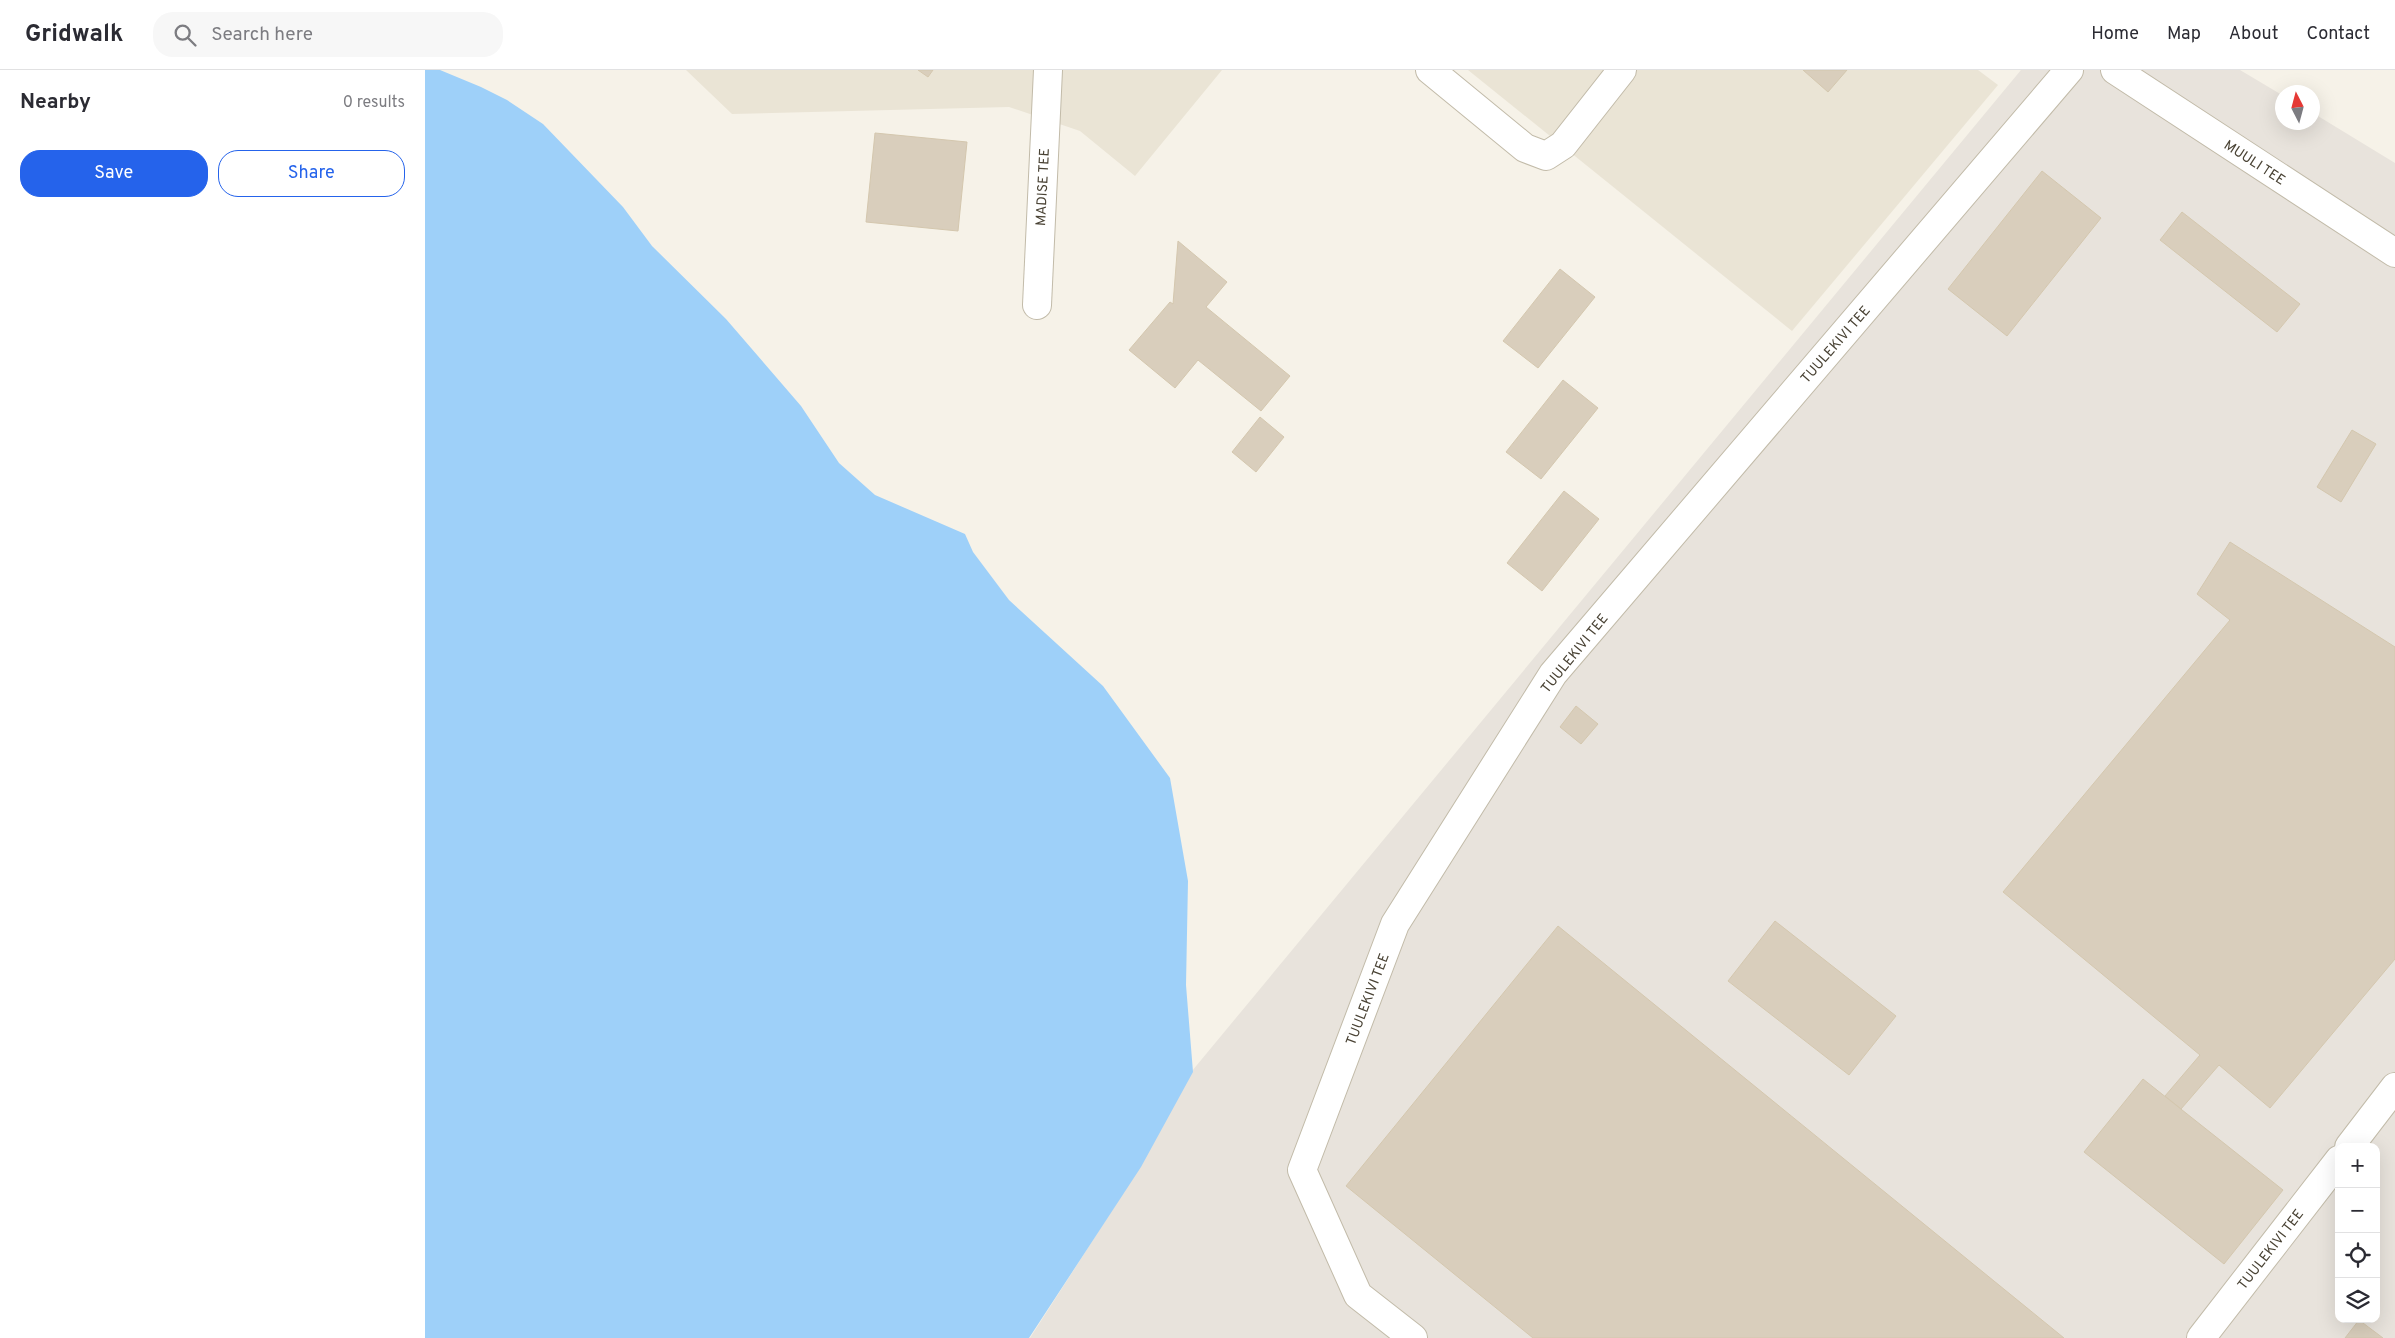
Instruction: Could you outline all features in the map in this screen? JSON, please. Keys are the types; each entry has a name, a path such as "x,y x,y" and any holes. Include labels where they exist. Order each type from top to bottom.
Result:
{"street":[{"name":"MADISE TEE","path":"1037,305 1048,70"},
{"path":"1430,70 1525,148 1546,156 1563,144 1622,70"},
{"name":"TUULEKIVI TEE","path":"1413,1338 1358,1294 1302,1170 1395,924 1553,674 2069,70"},
{"name":"MUULI TEE","path":"2115,70 2395,253"},
{"path":"2352,1143 2395,1087"},
{"name":"TUULEKIVI TEE","path":"2201,1338 2335,1165"}],"shaded area":[{"path":"686,70 1222,70 1135,176 1080,131 1009,107 732,114"},
{"path":"1468,70 1978,70 1998,85 1792,331"},
{"path":"2021,70 2240,70 2275,91 2275,130 2320,130 2320,117 2395,163 2395,1338 1030,1338 1140,1167 1192,1071"}],"water":[{"path":"425,70 440,70 481,87 507,100 543,124 623,207 652,246 726,319 801,406 839,463 875,495 965,534 973,552 1009,600 1103,686 1170,778 1188,881 1186,985 1193,1072 1141,1167 1029,1338 425,1338"}],"building":[{"path":"918,70 933,70 928,77"},
{"path":"1803,70 1847,70 1828,92"},
{"path":"875,133 967,142 958,231 866,222"},
{"path":"2042,171 2101,218 2007,336 1948,289"},
{"path":"2182,212 2300,304 2277,332 2160,240"},
{"path":"1178,241 1227,282 1206,307 1290,376 1261,411 1198,360 1175,388 1129,350 1170,302 1173,304"},
{"path":"1560,269 1595,297 1538,368 1503,341"},
{"path":"1563,380 1598,408 1541,479 1506,452"},
{"path":"1260,417 1284,437 1256,472 1232,452"},
{"path":"2352,430 2376,444 2341,502 2317,487"},
{"path":"1564,491 1599,519 1542,591 1507,563"},
{"path":"2230,542 2395,647 2395,959 2270,1108 2219,1065 2181,1109 2165,1096 2200,1055 2003,892 2230,620 2197,594"},
{"path":"1576,706 1598,724 1581,744 1560,727"},
{"path":"1775,921 1896,1016 1849,1075 1728,981"},
{"path":"1558,926 2064,1338 1533,1338 1346,1186"},
{"path":"2143,1079 2283,1190 2224,1264 2084,1152"},
{"path":"2357,1323 2363,1323 2383,1338 2345,1338"}]}
